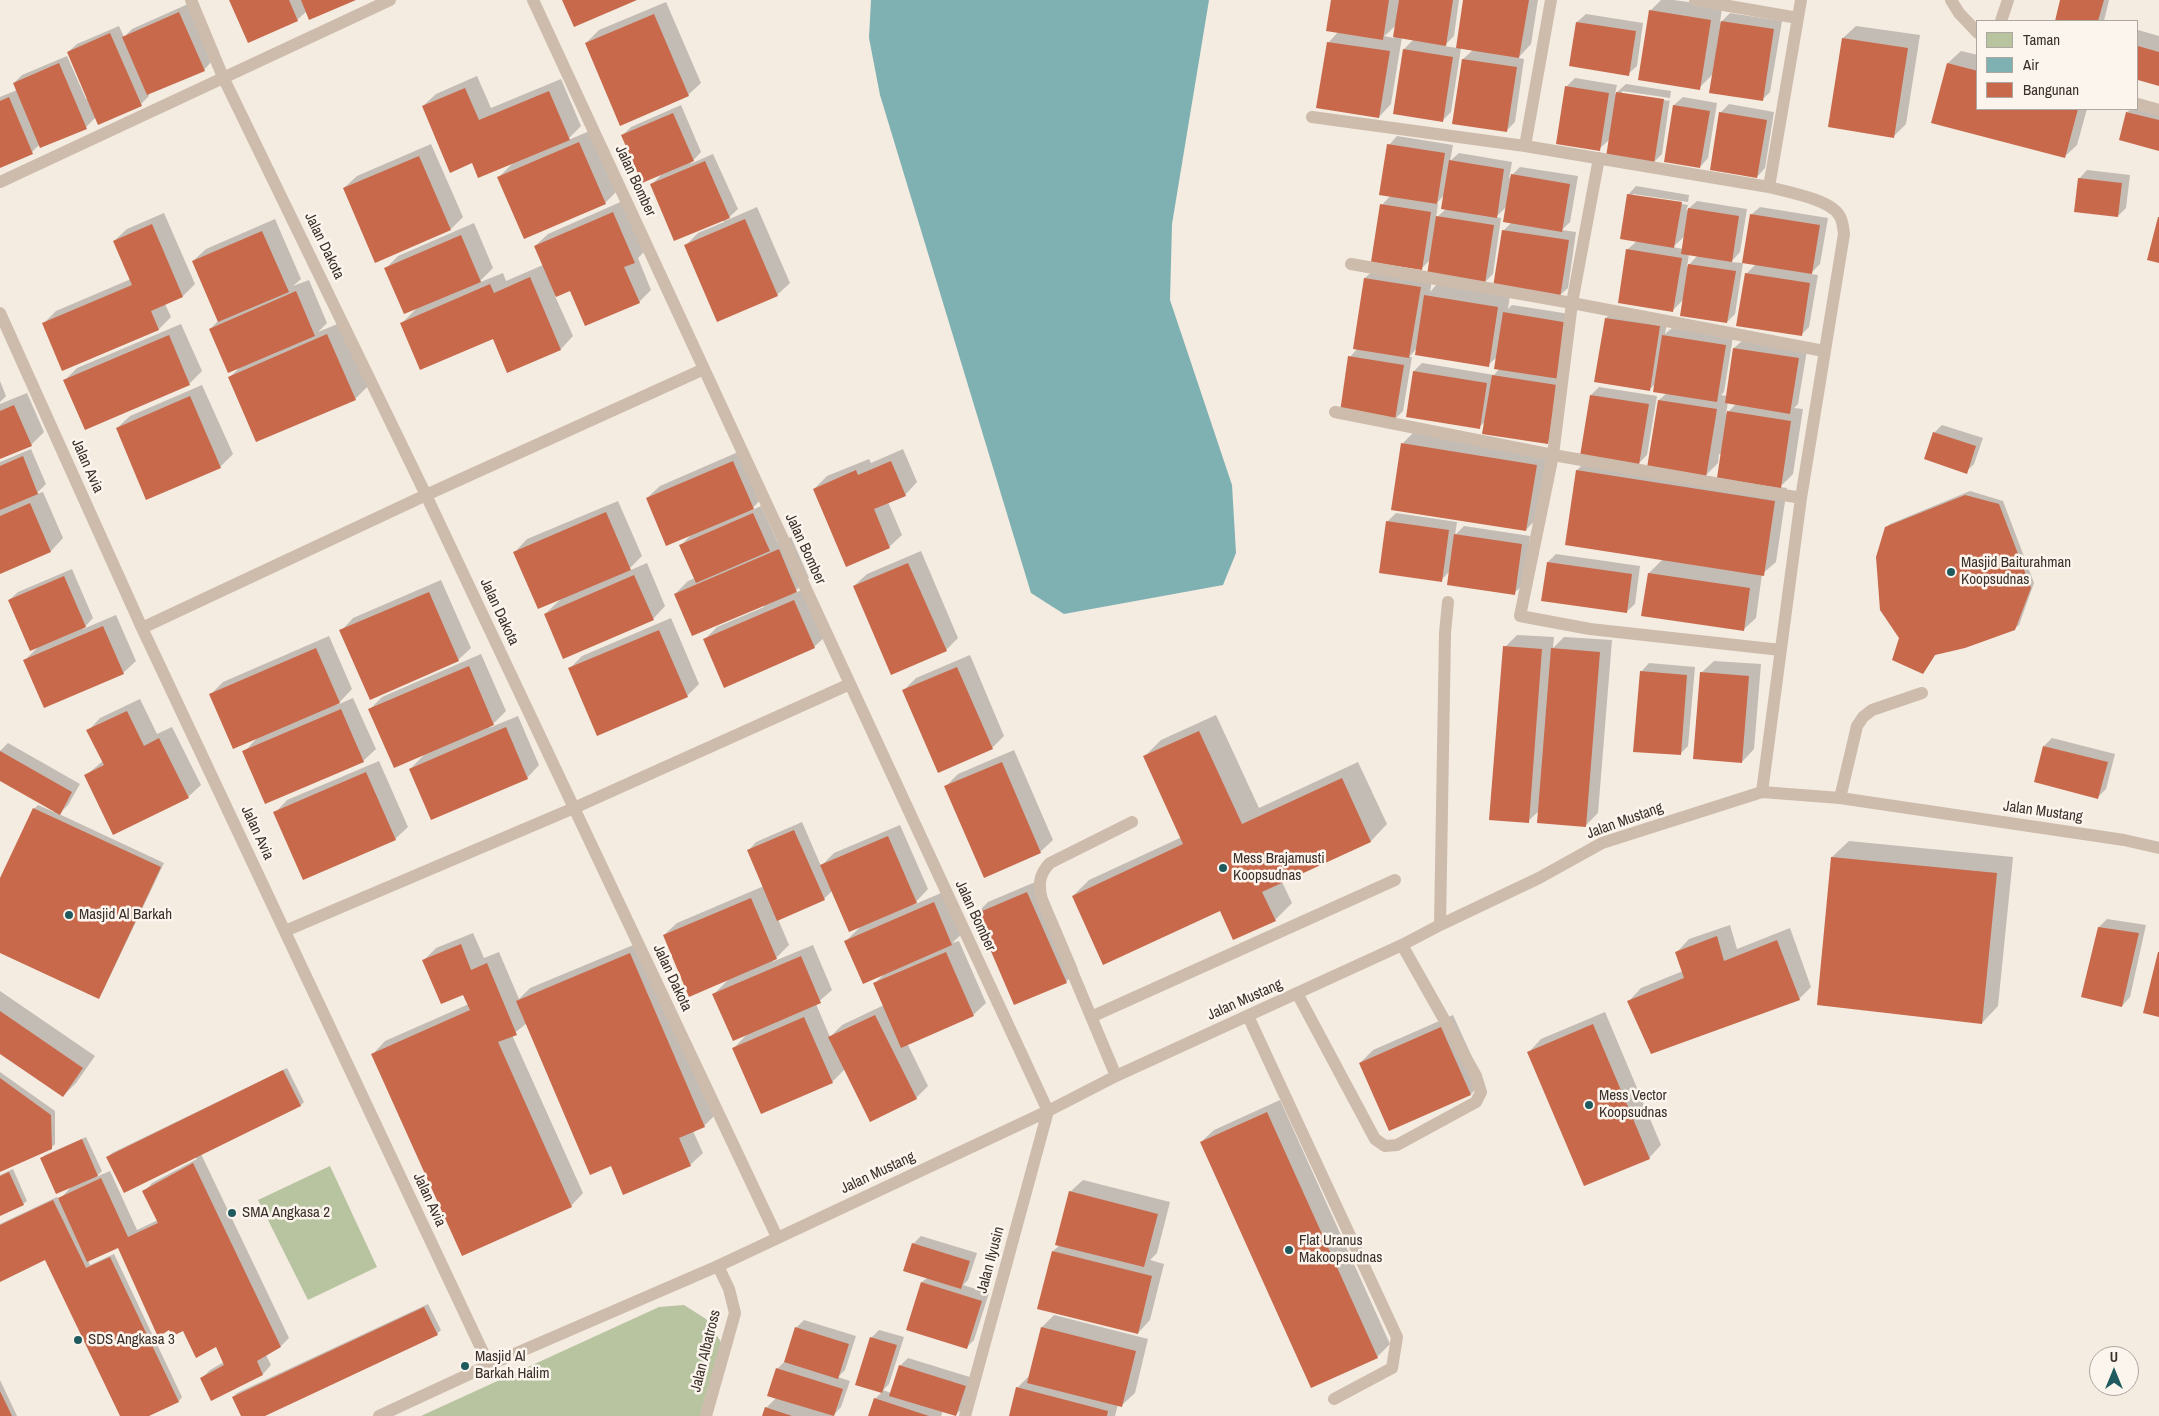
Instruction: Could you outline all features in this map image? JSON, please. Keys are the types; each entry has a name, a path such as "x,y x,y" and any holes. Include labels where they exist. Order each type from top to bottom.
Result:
{"lane":[{"name":"Jalan Dakota","path":"191,0 223,77 426,495 777,1237"},
{"path":"0,182 390,0"},
{"name":"Jalan Bomber","path":"533,0 1048,1112"},
{"path":"1525,146 1550,0"},
{"path":"1696,0 1798,18"},
{"path":"1769,187 1801,0"},
{"path":"1951,0 1959,13 1976,31"},
{"path":"2001,20 2008,0"},
{"path":"2139,104 2159,110"},
{"path":"1312,117 1525,146 1769,187 1823,202 1834,208 1842,221 1844,234 1801,498 1762,792"},
{"path":"1599,158 1572,303 1553,455 1520,616 1590,630 1781,650"},
{"path":"1351,264 1572,303 1824,351"},
{"name":"Jalan Avia","path":"0,313 142,628 489,1365"},
{"path":"142,628 426,495 704,369"},
{"path":"1335,412 1553,455 1801,498"},
{"path":"1440,925 1445,643 1448,602"},
{"path":"285,931 574,808 850,684"},
{"path":"1840,798 1857,726 1863,717 1872,710 1922,693"},
{"name":"Jalan Mustang","path":"379,1416 489,1365 718,1266 1048,1112 1116,1076 1298,995 1539,878 1602,843 1762,792 1840,798 2124,840 2159,848"},
{"path":"1116,1076 1042,900 1040,880 1042,870 1050,863 1132,822"},
{"path":"1091,1016 1395,880"},
{"path":"1298,995 1375,1139 1385,1146 1397,1145 1476,1102 1481,1092 1476,1076 1402,945"},
{"path":"1248,1016 1397,1337 1392,1368 1334,1399"},
{"name":"Jalan Ilyusin","path":"965,1416 1048,1112"},
{"name":"Jalan Albatross","path":"706,1416 735,1313 729,1289 718,1266"}],"green space":[{"path":"330,1166 377,1267 308,1300 258,1200"},
{"path":"684,1305 706,1319 721,1342 700,1416 421,1416 659,1307"}],"water":[{"path":"871,0 1209,0 1172,224 1170,300 1232,485 1236,553 1223,585 1064,614 1031,593 880,95 869,38"}],"building":[{"path":"229,0 289,0 298,21 248,43"},
{"path":"301,0 356,0 309,20"},
{"path":"562,0 637,0 574,27"},
{"path":"1331,0 1389,0 1383,40 1326,31"},
{"path":"1399,0 1453,0 1446,46 1393,37"},
{"path":"1463,0 1529,0 1519,58 1456,48"},
{"path":"2060,0 2104,0 2098,20 2055,20"},
{"path":"1649,10 1711,20 1700,90 1638,80"},
{"path":"179,12 205,71 147,95 122,37"},
{"path":"654,14 689,96 620,126 585,43"},
{"path":"1721,21 1774,29 1763,101 1709,93"},
{"path":"1576,22 1636,31 1629,76 1569,66"},
{"path":"110,33 142,106 98,125 67,52"},
{"path":"1842,38 1908,48 1894,138 1828,127"},
{"path":"1327,42 1390,51 1379,118 1316,108"},
{"path":"2139,46 2159,52 2159,86 2139,80"},
{"path":"1403,49 1453,57 1443,122 1393,114"},
{"path":"1462,59 1517,67 1507,132 1452,124"},
{"path":"59,63 87,129 40,148 13,83"},
{"path":"1947,63 1976,70 1976,110 2078,110 2065,158 1931,123"},
{"path":"1565,86 1609,93 1600,151 1556,144"},
{"path":"465,88 479,120 549,91 570,140 478,178 472,163 450,173 422,106"},
{"path":"1616,92 1664,99 1654,164 1606,157"},
{"path":"9,97 33,154 0,168 0,101"},
{"path":"1673,105 1710,111 1700,168 1664,162"},
{"path":"1719,112 1767,120 1757,178 1710,170"},
{"path":"2126,112 2159,120 2159,151 2119,140"},
{"path":"673,113 694,161 642,183 621,135"},
{"path":"579,142 606,204 524,239 497,177"},
{"path":"1387,144 1445,153 1437,204 1379,195"},
{"path":"419,156 451,230 375,263 343,188"},
{"path":"1449,160 1504,169 1497,218 1441,209"},
{"path":"705,161 730,218 674,241 650,184"},
{"path":"1511,174 1570,184 1562,232 1503,222"},
{"path":"2078,178 2122,183 2118,217 2074,212"},
{"path":"1627,194 1682,202 1674,248 1620,239"},
{"path":"1380,204 1431,212 1422,270 1371,262"},
{"path":"1688,208 1739,216 1732,262 1681,254"},
{"path":"613,212 635,263 624,267 640,303 585,326 570,291 556,297 534,246"},
{"path":"1750,214 1820,225 1812,274 1742,263"},
{"path":"1436,216 1494,225 1485,284 1427,275"},
{"path":"2159,217 2159,263 2147,260"},
{"path":"745,219 778,296 717,322 684,245"},
{"path":"152,224 183,297 151,311 159,330 62,371 42,323 132,285 113,241"},
{"path":"1502,230 1569,240 1560,298 1493,287"},
{"path":"262,231 289,292 218,322 192,261"},
{"path":"461,235 481,282 404,314 384,268"},
{"path":"1626,249 1682,258 1673,312 1618,303"},
{"path":"1688,264 1736,271 1727,323 1680,316"},
{"path":"1745,273 1810,283 1802,336 1736,326"},
{"path":"530,277 561,350 507,373 493,339 420,370 400,323 490,284 494,293"},
{"path":"1364,278 1421,287 1409,358 1353,349"},
{"path":"296,291 315,336 228,373 209,329"},
{"path":"1424,295 1498,307 1489,367 1415,355"},
{"path":"1503,312 1569,323 1560,379 1494,369"},
{"path":"1605,318 1660,326 1650,391 1594,382"},
{"path":"327,334 356,400 256,442 228,377"},
{"path":"169,335 190,385 85,430 63,380"},
{"path":"1662,335 1726,345 1717,402 1653,392"},
{"path":"1733,348 1799,358 1790,414 1725,403"},
{"path":"1348,356 1404,365 1395,420 1340,412"},
{"path":"1413,371 1487,383 1480,429 1406,417"},
{"path":"1492,375 1557,385 1548,444 1482,434"},
{"path":"1590,395 1649,404 1639,465 1580,456"},
{"path":"190,396 221,468 146,500 116,428"},
{"path":"1658,400 1717,409 1706,477 1647,468"},
{"path":"14,405 32,446 0,459 0,411"},
{"path":"1727,411 1791,421 1781,488 1717,478"},
{"path":"1933,432 1976,446 1967,474 1924,459"},
{"path":"1401,443 1537,465 1526,531 1391,510"},
{"path":"23,456 38,494 0,510 0,466"},
{"path":"733,461 754,509 666,546 646,498"},
{"path":"891,461 906,496 874,509 890,548 846,567 813,489 856,470 858,475"},
{"path":"1576,470 1775,501 1764,576 1565,545"},
{"name":"Masjid Baiturahman Koopsudnas","path":"1965,495 1999,504 2031,588 2015,630 1965,648 1935,655 1923,674 1892,660 1899,638 1880,610 1876,557 1885,527"},
{"path":"30,503 51,552 0,574 0,516"},
{"path":"606,512 631,570 538,609 513,552"},
{"path":"753,513 770,551 696,583 679,545"},
{"path":"1386,521 1449,530 1442,582 1379,573"},
{"path":"1454,534 1522,544 1515,595 1447,585"},
{"path":"779,549 797,592 692,636 674,594"},
{"path":"1547,562 1632,574 1627,613 1541,601"},
{"path":"908,563 947,651 891,675 853,586"},
{"path":"1648,573 1750,588 1744,631 1641,616"},
{"path":"634,575 654,620 563,659 544,614"},
{"path":"64,576 86,627 30,651 8,600"},
{"path":"429,592 459,661 370,700 339,630"},
{"path":"794,600 815,648 724,688 703,639"},
{"path":"103,626 124,674 44,708 23,660"},
{"path":"659,630 688,697 597,736 568,668"},
{"path":"1503,646 1542,649 1529,823 1489,820"},
{"path":"316,648 340,703 233,749 209,694"},
{"path":"1551,648 1600,652 1586,827 1537,823"},
{"path":"469,666 494,725 394,768 368,709"},
{"path":"957,667 993,749 938,773 902,690"},
{"path":"1640,671 1687,675 1681,755 1633,752"},
{"path":"1700,672 1749,676 1742,763 1693,759"},
{"path":"341,709 364,762 265,804 242,751"},
{"path":"127,711 144,746 159,738 189,798 113,835 84,775 104,765 86,730"},
{"path":"506,727 528,779 431,820 409,769"},
{"name":"Mess Brajamusti Koopsudnas","path":"1199,731 1242,824 1342,778 1371,842 1262,892 1276,921 1233,940 1220,911 1103,965 1072,896 1183,844 1143,756"},
{"path":"2043,746 2108,762 2098,799 2034,782"},
{"path":"0,751 72,792 60,815 0,781"},
{"path":"1002,762 1041,853 984,878 944,786"},
{"path":"366,772 396,840 303,880 273,812"},
{"name":"Masjid Al Barkah","path":"33,808 161,867 99,999 0,953 0,878"},
{"path":"794,830 825,900 777,921 747,850"},
{"path":"888,836 917,903 849,932 820,865"},
{"path":"1831,857 1997,873 1982,1024 1817,1005"},
{"path":"1027,892 1067,983 1014,1005 975,914"},
{"path":"751,898 777,959 689,997 663,935"},
{"path":"934,902 952,945 863,984 844,941"},
{"path":"2098,927 2139,933 2122,1007 2081,997"},
{"path":"1717,936 1724,961 1777,940 1800,1000 1651,1054 1627,1001 1684,978 1675,952"},
{"path":"461,944 471,970 487,963 517,1035 498,1042 572,1207 462,1256 371,1054 470,1010 463,995 441,1004 422,960"},
{"path":"946,952 974,1016 901,1048 873,983"},
{"path":"2159,952 2159,1017 2143,1013"},
{"path":"630,953 705,1127 679,1138 691,1166 623,1195 611,1166 590,1175 516,1001"},
{"path":"801,956 821,1003 733,1041 712,994"},
{"path":"0,1011 83,1068 63,1097 0,1054"},
{"path":"875,1015 917,1099 870,1122 828,1037"},
{"path":"804,1017 833,1083 761,1114 732,1048"},
{"name":"Mess Vector Koopsudnas","path":"1593,1024 1650,1159 1584,1186 1527,1052"},
{"path":"1441,1027 1471,1095 1389,1131 1359,1063"},
{"path":"283,1070 301,1106 124,1193 106,1157"},
{"path":"0,1078 51,1115 52,1149 0,1172"},
{"name":"Flat Uranus Makoopsudnas","path":"1267,1112 1378,1358 1311,1388 1200,1142"},
{"path":"82,1139 98,1176 56,1194 40,1158"},
{"path":"193,1163 281,1347 257,1361 263,1375 211,1401 200,1378 224,1365 216,1347 196,1358 183,1331 173,1336 169,1330 158,1337 118,1248 87,1262 58,1198 101,1178 128,1237 158,1223 142,1191"},
{"path":"9,1172 24,1205 0,1216 0,1176"},
{"path":"1069,1191 1158,1214 1144,1267 1055,1245"},
{"path":"53,1200 86,1268 110,1257 179,1402 149,1416 120,1416 45,1260 0,1282 0,1225"},
{"path":"912,1243 970,1261 961,1289 903,1271"},
{"path":"1052,1251 1152,1276 1138,1334 1037,1309"},
{"path":"921,1282 982,1301 967,1349 906,1330"},
{"path":"424,1307 438,1335 265,1416 241,1416 232,1397"},
{"path":"795,1327 849,1344 838,1379 784,1362"},
{"path":"1041,1327 1136,1351 1122,1407 1027,1383"},
{"path":"870,1337 897,1345 882,1393 855,1385"},
{"path":"899,1365 966,1386 956,1416 889,1396"},
{"path":"776,1368 843,1389 834,1416 767,1396"},
{"path":"1016,1387 1108,1411 1107,1416 1009,1416"},
{"path":"0,1391 12,1416 0,1416"},
{"path":"874,1398 929,1416 868,1416"},
{"path":"765,1407 792,1416 762,1416"}],"place":[{"name":"Masjid Baiturahman Koopsudnas","path":"1951,572"},
{"name":"Mess Brajamusti Koopsudnas","path":"1223,868"},
{"name":"Masjid Al Barkah","path":"69,915"},
{"name":"Mess Vector Koopsudnas","path":"1589,1105"},
{"name":"SMA Angkasa 2","path":"232,1213"},
{"name":"Flat Uranus Makoopsudnas","path":"1289,1250"},
{"name":"SDS Angkasa 3","path":"78,1340"},
{"name":"Masjid Al Barkah Halim","path":"465,1366"}]}
